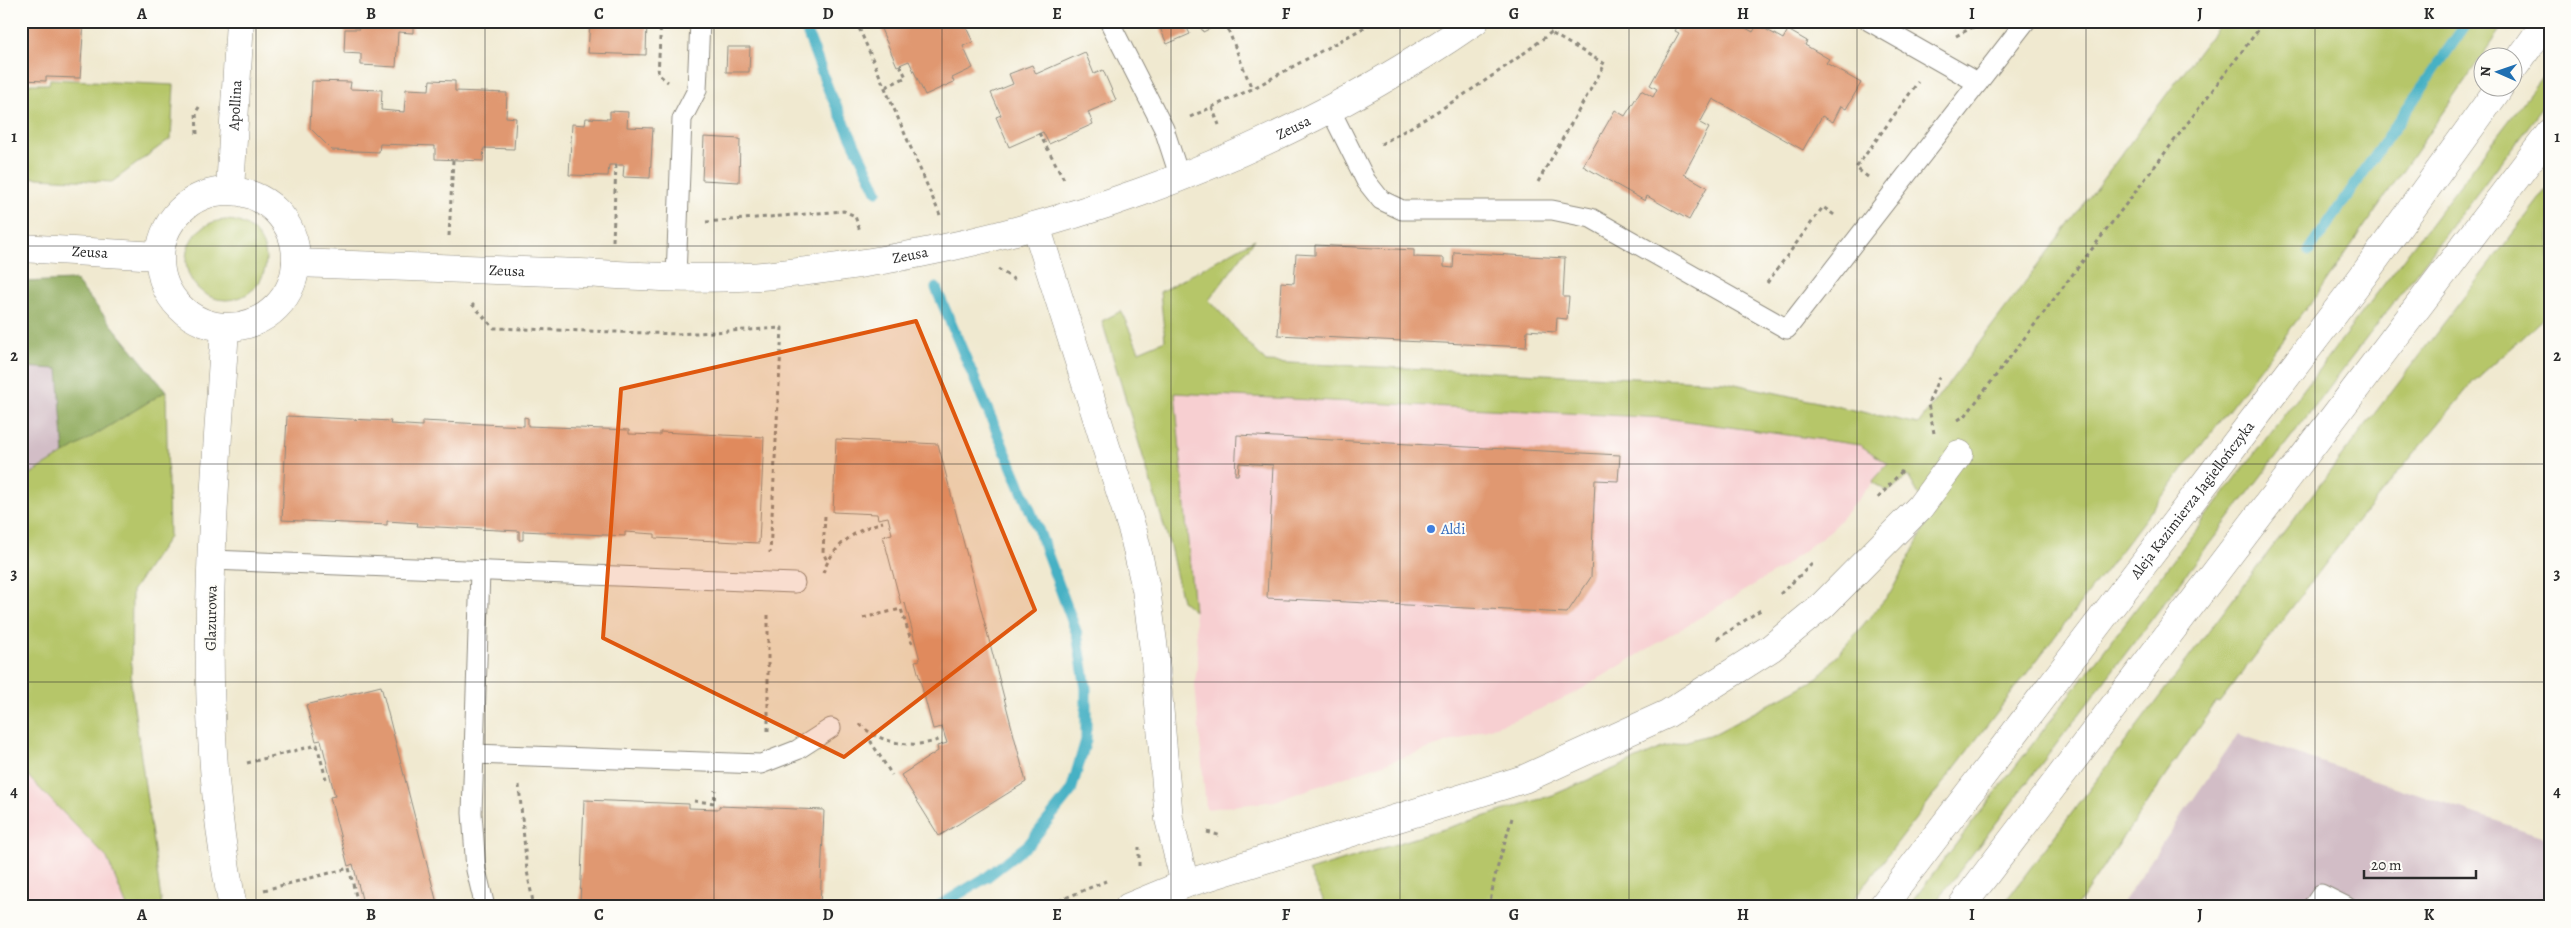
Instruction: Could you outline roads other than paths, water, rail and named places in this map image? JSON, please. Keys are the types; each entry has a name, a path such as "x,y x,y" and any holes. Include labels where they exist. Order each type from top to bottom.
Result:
{"main road":[{"name":"Apollina","path":"230,190 240,21"},
{"name":"Zeusa","path":"296,263 676,277 771,275 888,258 1036,226 1180,178 1232,157 1330,109 1418,61 1475,21"},
{"path":"2524,53 2547,21"},
{"name":"Aleja Kazimierza Jagiellończyka","path":"1882,907 2363,276 2492,98"},
{"path":"1961,907 2550,133"},
{"path":"230,190 257,196 279,213 293,236 296,263 290,289 274,310 251,323 225,328 199,322 177,306 163,283 159,256 165,230 181,208 203,194 230,190"},
{"path":"1036,226 1133,532 1146,589 1155,658 1169,819 1185,884"},
{"name":"Zeusa","path":"21,248 159,256"},
{"name":"Glazurowa","path":"225,328 212,560 210,668 216,790 233,907"},
{"path":"1129,907 1185,884 1524,779 1668,714 1771,648 1823,605 1874,556 1920,507 1960,454"}],"lane":[{"path":"676,277 682,119 697,90 700,21"},
{"path":"1109,21 1164,129 1180,178"},
{"path":"1869,21 1978,83"},
{"path":"1330,109 1366,181 1380,200 1402,210 1552,210 1591,218 1787,329 2026,21"},
{"path":"212,560 795,583"},
{"path":"480,571 472,813 476,870 485,907"},
{"path":"474,754 760,764 797,750 831,728"},
{"path":"2312,907 2321,894 2348,907"}],"waterway":[{"path":"803,21 829,91 877,191"},
{"path":"2309,251 2468,21"},
{"path":"936,288 1038,529 1077,634 1086,688 1086,740 1071,791 1029,844 987,877 937,907"}],"place":[{"name":"Aldi","path":"1431,529"}]}
